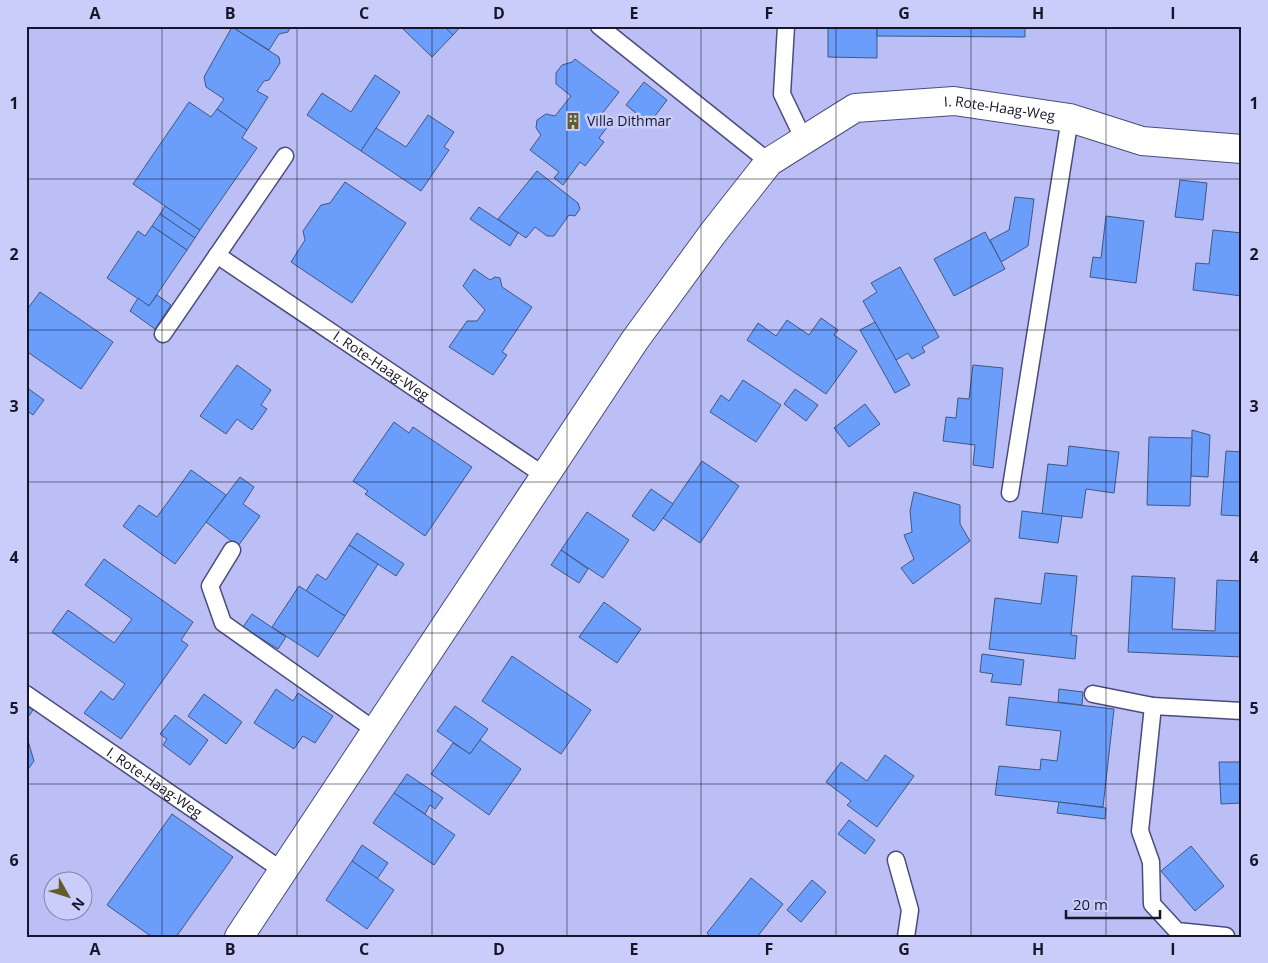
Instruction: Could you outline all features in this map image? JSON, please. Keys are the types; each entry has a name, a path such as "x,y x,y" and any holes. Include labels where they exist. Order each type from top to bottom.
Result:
{"street":[{"name":"I. Rote-Haag-Weg","path":"239,937 669,292 770,162 855,108 954,101 1070,118 1142,140 1242,150"}],"lane":[{"path":"599,26 770,162"},
{"path":"786,26 782,94 804,140"},
{"path":"1010,493 1070,118"},
{"path":"163,334 285,156"},
{"name":"I. Rote-Haag-Weg","path":"217,255 545,476"},
{"path":"232,550 210,586 223,623 376,731"},
{"name":"I. Rote-Haag-Weg","path":"26,694 283,871"},
{"path":"1093,694 1153,706 1242,711"},
{"path":"1153,706 1140,831 1151,862 1152,904 1161,916 1177,931 1226,936"},
{"path":"896,860 910,910 906,937"}],"building":[{"path":"291,26 288,32 279,34 269,50 232,27"},
{"path":"400,26 444,26 453,35 432,57"},
{"path":"444,26 461,26 453,35"},
{"path":"828,26 877,26 877,58 828,57"},
{"path":"877,26 1025,26 1025,37 877,36"},
{"path":"232,27 279,57 280,63 269,80 264,81 257,91 268,97 247,130 217,109 224,99 206,87 204,77"},
{"name":"Villa Dithmar","path":"575,59 619,92 601,115 611,122 599,138 604,142 585,166 580,162 563,185 554,178 559,172 530,150 541,135 536,128 537,120 546,114 555,116 571,96 556,84 556,73 562,65"},
{"path":"375,75 400,92 361,151 307,115 322,93 351,112"},
{"path":"644,82 667,100 649,124 626,105"},
{"path":"189,102 211,117 217,109 247,130 242,138 257,148 200,230 133,184"},
{"path":"428,115 454,132 444,147 449,150 421,191 361,151 376,128 406,147"},
{"path":"537,171 578,203 580,209 575,216 569,215 554,236 547,236 535,227 526,238 498,219"},
{"path":"1180,180 1207,183 1203,220 1175,217"},
{"path":"345,182 406,223 352,303 291,262 305,240 303,231 321,205 330,203"},
{"path":"1015,197 1034,199 1028,246 1001,262 990,240 1009,230"},
{"path":"165,206 200,230 195,238 160,214"},
{"path":"479,207 518,233 510,246 470,219"},
{"path":"160,214 195,238 187,250 152,226"},
{"path":"1106,216 1144,221 1136,283 1090,277 1093,257 1101,258"},
{"path":"152,226 187,250 149,306 107,278 138,231 145,236"},
{"path":"1213,230 1242,233 1242,296 1193,290 1196,263 1209,264"},
{"path":"985,232 1005,269 954,296 934,259"},
{"path":"900,267 939,337 922,347 925,352 912,359 908,353 896,360 863,301 877,292 871,283"},
{"path":"474,269 490,280 495,277 500,278 502,287 532,307 502,352 507,355 493,375 449,347 467,321 477,321 485,310 463,286"},
{"path":"40,292 113,342 81,389 26,351 26,311"},
{"path":"157,295 171,305 155,329 130,311 138,298 149,306"},
{"path":"821,318 838,330 834,335 857,351 826,394 747,340 758,323 776,336 787,320 809,335"},
{"path":"875,322 910,385 895,393 860,330"},
{"path":"237,365 271,390 261,405 267,409 252,430 237,419 226,434 200,416"},
{"path":"973,365 1003,368 993,468 973,465 975,445 943,441 946,417 956,418 958,398 969,399"},
{"path":"743,380 781,405 756,442 710,412 721,395 729,401"},
{"path":"26,387 44,400 33,415 26,410"},
{"path":"795,389 818,405 806,421 784,404"},
{"path":"865,404 880,424 849,447 834,428"},
{"path":"394,422 409,433 413,427 472,467 425,536 365,494 368,491 353,481"},
{"path":"1192,430 1210,435 1208,477 1191,476"},
{"path":"1149,437 1192,438 1190,506 1147,505"},
{"path":"1069,446 1119,452 1114,493 1086,489 1082,518 1042,514 1048,464 1067,466"},
{"path":"1226,451 1242,452 1242,516 1221,515"},
{"path":"702,461 739,486 700,543 663,518"},
{"path":"191,470 226,495 175,564 123,526 139,505 157,517"},
{"path":"240,477 254,487 243,504 260,516 238,546 206,522"},
{"path":"651,489 673,504 654,531 632,516"},
{"path":"914,492 960,505 960,524 970,541 913,584 901,568 914,559 904,535 912,532 910,511"},
{"path":"1022,511 1062,516 1058,543 1019,538"},
{"path":"587,512 629,540 603,578 561,550"},
{"path":"357,533 404,564 396,576 349,545"},
{"path":"349,545 378,564 345,616 306,591 317,574 326,580"},
{"path":"561,550 588,569 579,583 551,565"},
{"path":"104,559 193,622 181,640 188,645 121,739 84,713 101,691 113,700 125,684 52,632 68,610 114,643 132,619 85,585"},
{"path":"1045,573 1077,576 1071,635 1077,636 1075,659 989,649 995,598 1041,604"},
{"path":"1132,576 1175,578 1172,629 1215,631 1217,580 1242,581 1242,657 1128,652"},
{"path":"299,586 345,616 318,657 272,627"},
{"path":"604,602 641,629 617,663 579,637"},
{"path":"252,614 286,637 278,649 243,627"},
{"path":"982,654 1024,660 1021,685 991,682 993,674 980,672"},
{"path":"512,656 591,710 561,754 482,701"},
{"path":"276,689 293,701 298,693 333,716 315,743 303,736 294,749 254,723"},
{"path":"1059,689 1083,692 1082,705 1058,702"},
{"path":"204,694 242,722 226,744 188,716"},
{"path":"1009,697 1114,709 1103,807 995,795 999,766 1040,770 1041,759 1057,761 1061,731 1006,725"},
{"path":"26,705 33,710 26,720"},
{"path":"455,706 488,729 470,754 437,731"},
{"path":"175,715 208,740 190,765 163,745 167,739 160,734"},
{"path":"26,734 34,761 26,772"},
{"path":"480,740 521,769 489,815 431,774 453,743 470,754"},
{"path":"885,755 914,776 877,827 847,805 851,801 826,782 841,762 867,781"},
{"path":"1219,762 1242,762 1242,803 1221,804"},
{"path":"407,774 443,798 435,809 430,805 425,814 394,793"},
{"path":"394,793 455,835 434,865 373,823"},
{"path":"1059,802 1106,808 1105,819 1057,813"},
{"path":"172,814 233,857 176,937 152,937 107,905"},
{"path":"849,820 875,840 865,854 838,834"},
{"path":"362,845 388,863 377,879 352,861"},
{"path":"1191,846 1224,886 1195,911 1161,871"},
{"path":"352,861 394,890 367,929 326,900"},
{"path":"751,878 783,904 757,937 711,937 707,933"},
{"path":"812,880 826,892 801,922 787,910"}],"place":[{"name":"Villa Dithmar","path":"573,121"}]}
